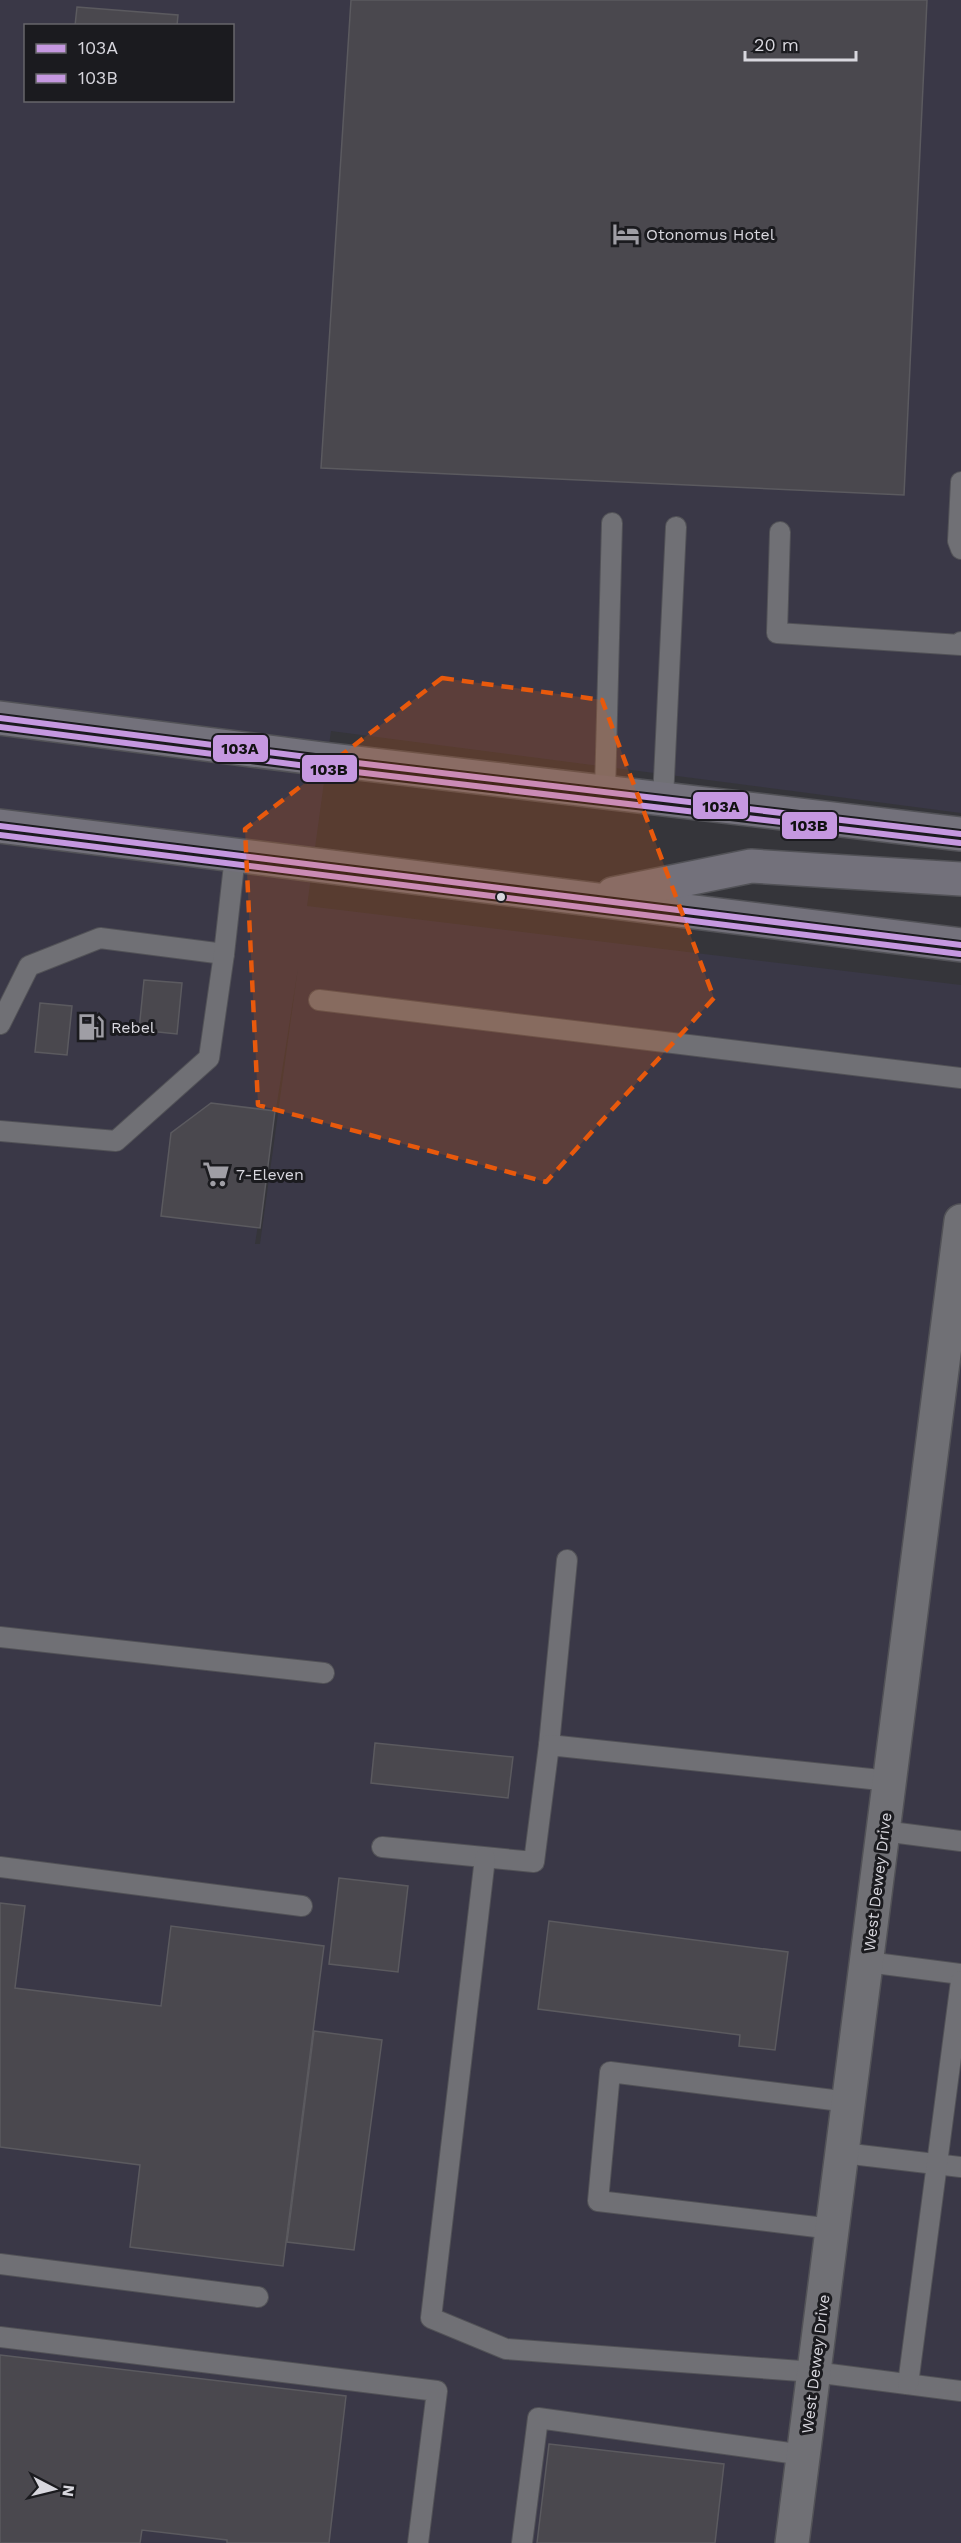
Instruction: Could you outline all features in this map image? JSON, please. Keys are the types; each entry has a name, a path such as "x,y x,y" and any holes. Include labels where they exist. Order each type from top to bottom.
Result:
{"main road":[{"path":"0,718 961,834"},
{"path":"0,826 961,945"},
{"path":"585,900 751,866 961,879"}],"street":[{"name":"West Dewey Drive","path":"792,2543 961,1221"}],"lane":[{"path":"961,482 958,542 961,549"},
{"path":"605,792 612,523"},
{"path":"663,799 676,526"},
{"path":"780,532 777,633 961,645 961,642"},
{"path":"0,1131 116,1142 209,1058 235,856"},
{"path":"0,1024 29,966 100,938 224,954"},
{"path":"319,1000 961,1078"},
{"path":"382,1847 534,1862 549,1745 567,1560"},
{"path":"0,1637 324,1673"},
{"path":"549,1745 890,1780"},
{"path":"883,1831 961,1841"},
{"path":"485,1858 431,2318 506,2349 814,2372 961,2391"},
{"path":"0,1867 302,1906"},
{"path":"867,1962 961,1974"},
{"path":"908,2384 961,1981"},
{"path":"833,2229 598,2201 610,2072 849,2102"},
{"path":"843,2153 961,2167"},
{"path":"0,2264 258,2296"},
{"path":"0,2337 437,2391 418,2543"},
{"path":"522,2543 538,2418 804,2455"}],"highlighted area":[{"path":"442,678 602,700 714,998 546,1182 258,1105 245,829"}],"shaded area":[{"path":"0,0 961,0 961,813 331,731 307,906 961,985 961,2543 0,2543","holes":["298,968 260,1244 255,1244"]}],"building":[{"name":"Otonomus Hotel","path":"351,0 927,0 904,495 321,468"},
{"path":"77,7 178,15 177,24 75,24"},
{"path":"144,980 182,983 177,1034 139,1030"},
{"path":"40,1003 72,1006 67,1055 35,1052"},
{"name":"7-Eleven","path":"211,1103 275,1111 260,1228 161,1216 171,1133"},
{"path":"375,1743 513,1757 508,1798 371,1783"},
{"path":"339,1878 408,1886 398,1972 329,1964"},
{"path":"0,1903 25,1906 15,1988 161,2006 171,1926 324,1946 283,2266 130,2247 140,2165 0,2147"},
{"path":"549,1921 788,1952 775,2050 739,2046 740,2035 538,2009"},
{"path":"314,2031 382,2040 354,2250 287,2242"},
{"path":"0,2355 346,2396 329,2543 227,2543 227,2540 142,2530 140,2543 0,2543"},
{"path":"549,2444 724,2464 715,2543 537,2543"}],"transit line":[{"name":"103A","path":"0,718 323,759 961,834"},
{"name":"103B","path":"0,727 322,768 960,843"},
{"name":"103A","path":"0,826 961,945"},
{"name":"103B","path":"0,835 960,954"}],"place":[{"name":"Otonomus Hotel","path":"626,234"},
{"name":"Rebel","path":"91,1027"},
{"name":"7-Eleven","path":"216,1174"}]}
